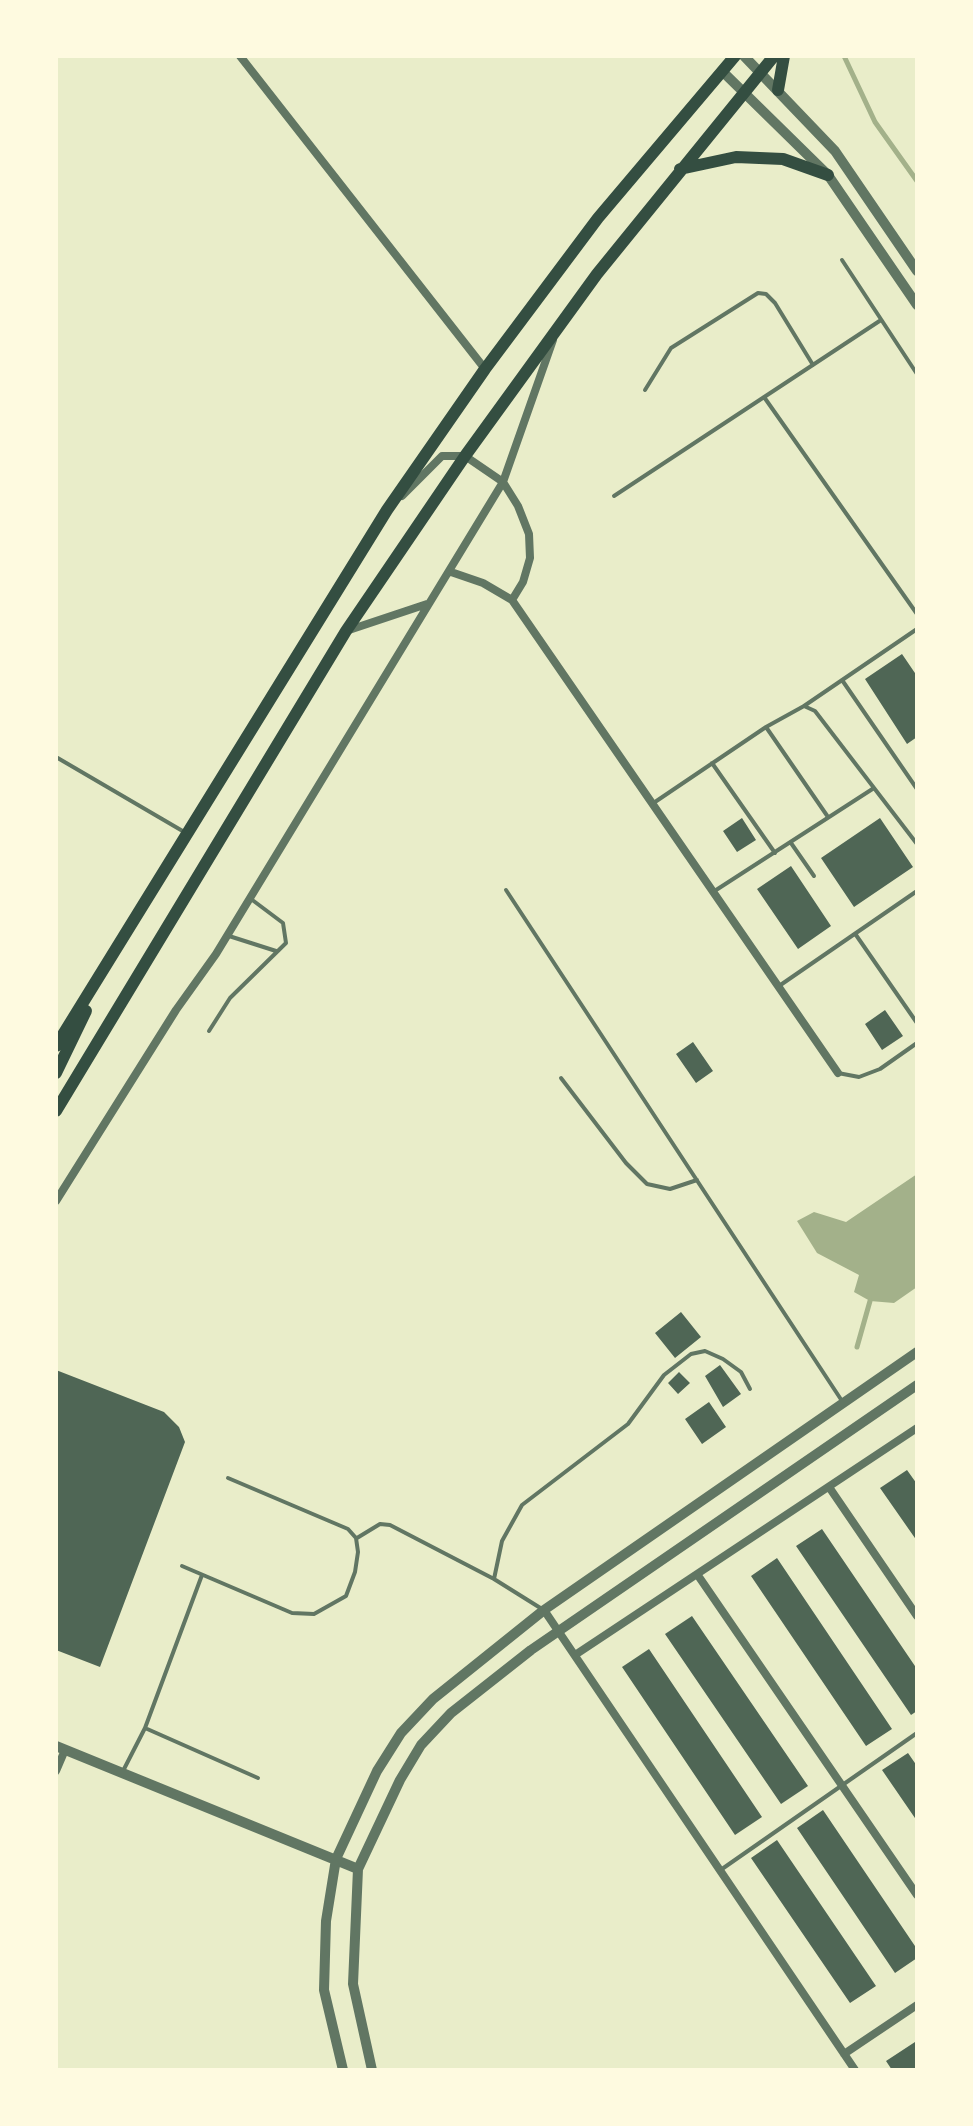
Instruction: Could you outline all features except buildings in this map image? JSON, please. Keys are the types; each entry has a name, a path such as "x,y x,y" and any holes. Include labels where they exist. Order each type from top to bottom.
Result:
{"highway":[{"path":"56,1046 387,510 485,369 598,218 735,56"},
{"path":"56,1111 346,631 465,456 557,328 680,169 774,56"},
{"path":"778,90 784,56"},
{"path":"680,169 736,157 783,159 828,175"},
{"path":"56,1073 114,952"}],"street":[{"path":"240,56 485,369"},
{"path":"744,56 835,151 917,271"},
{"path":"722,71 828,175 917,305"},
{"path":"56,1201 176,1010 228,936 503,482 557,328"},
{"path":"387,510 442,456 465,456 503,482 518,506 529,534 530,558 523,582 512,600"},
{"path":"451,572 483,583 512,600 711,893 838,1073"},
{"path":"346,631 428,603"},
{"path":"343,2070 324,1990 326,1921 336,1859 377,1771 401,1733 433,1699 544,1610 917,1352"},
{"path":"372,2070 353,1984 358,1869 400,1780 421,1745 451,1713 558,1631 917,1385"},
{"path":"575,1655 917,1428"},
{"path":"829,1487 917,1616"},
{"path":"697,1574 917,1895"},
{"path":"544,1610 855,2070"},
{"path":"56,1771 60,1748 358,1869"},
{"path":"844,2054 917,2005"}],"lane":[{"path":"842,260 917,374"},
{"path":"645,390 671,348 758,293 766,294 775,303 813,365"},
{"path":"614,496 881,320"},
{"path":"764,397 917,614"},
{"path":"651,805 917,629"},
{"path":"842,680 917,789"},
{"path":"804,706 815,711 917,844"},
{"path":"766,727 828,818"},
{"path":"56,757 188,835"},
{"path":"712,763 775,853"},
{"path":"711,893 875,788"},
{"path":"791,843 814,876"},
{"path":"506,890 843,1403"},
{"path":"777,987 917,891"},
{"path":"209,1031 230,998 286,943 283,923 251,899"},
{"path":"856,935 917,1023"},
{"path":"228,936 276,951"},
{"path":"838,1073 847,1077 869,1073 917,1043"},
{"path":"561,1078 626,1163 647,1184 670,1189 697,1180"},
{"path":"494,1579 502,1541 522,1505 628,1424 664,1375 691,1354 705,1351 723,1359 741,1372 750,1389"},
{"path":"228,1478 339,1523 356,1538"},
{"path":"356,1538 380,1524 390,1525 494,1579 544,1610"},
{"path":"182,1566 292,1613 314,1614 346,1596 355,1572 356,1538"},
{"path":"123,1771 145,1728 202,1575"},
{"path":"145,1728 258,1778"},
{"path":"720,1870 917,1733"}],"shaded area":[{"path":"917,1174 917,1287 894,1303 870,1301 854,1292 859,1275 817,1253 797,1221 814,1212 846,1222"}],"waterway":[{"path":"844,56 875,122 917,181"},
{"path":"857,1347 870,1301"}]}
